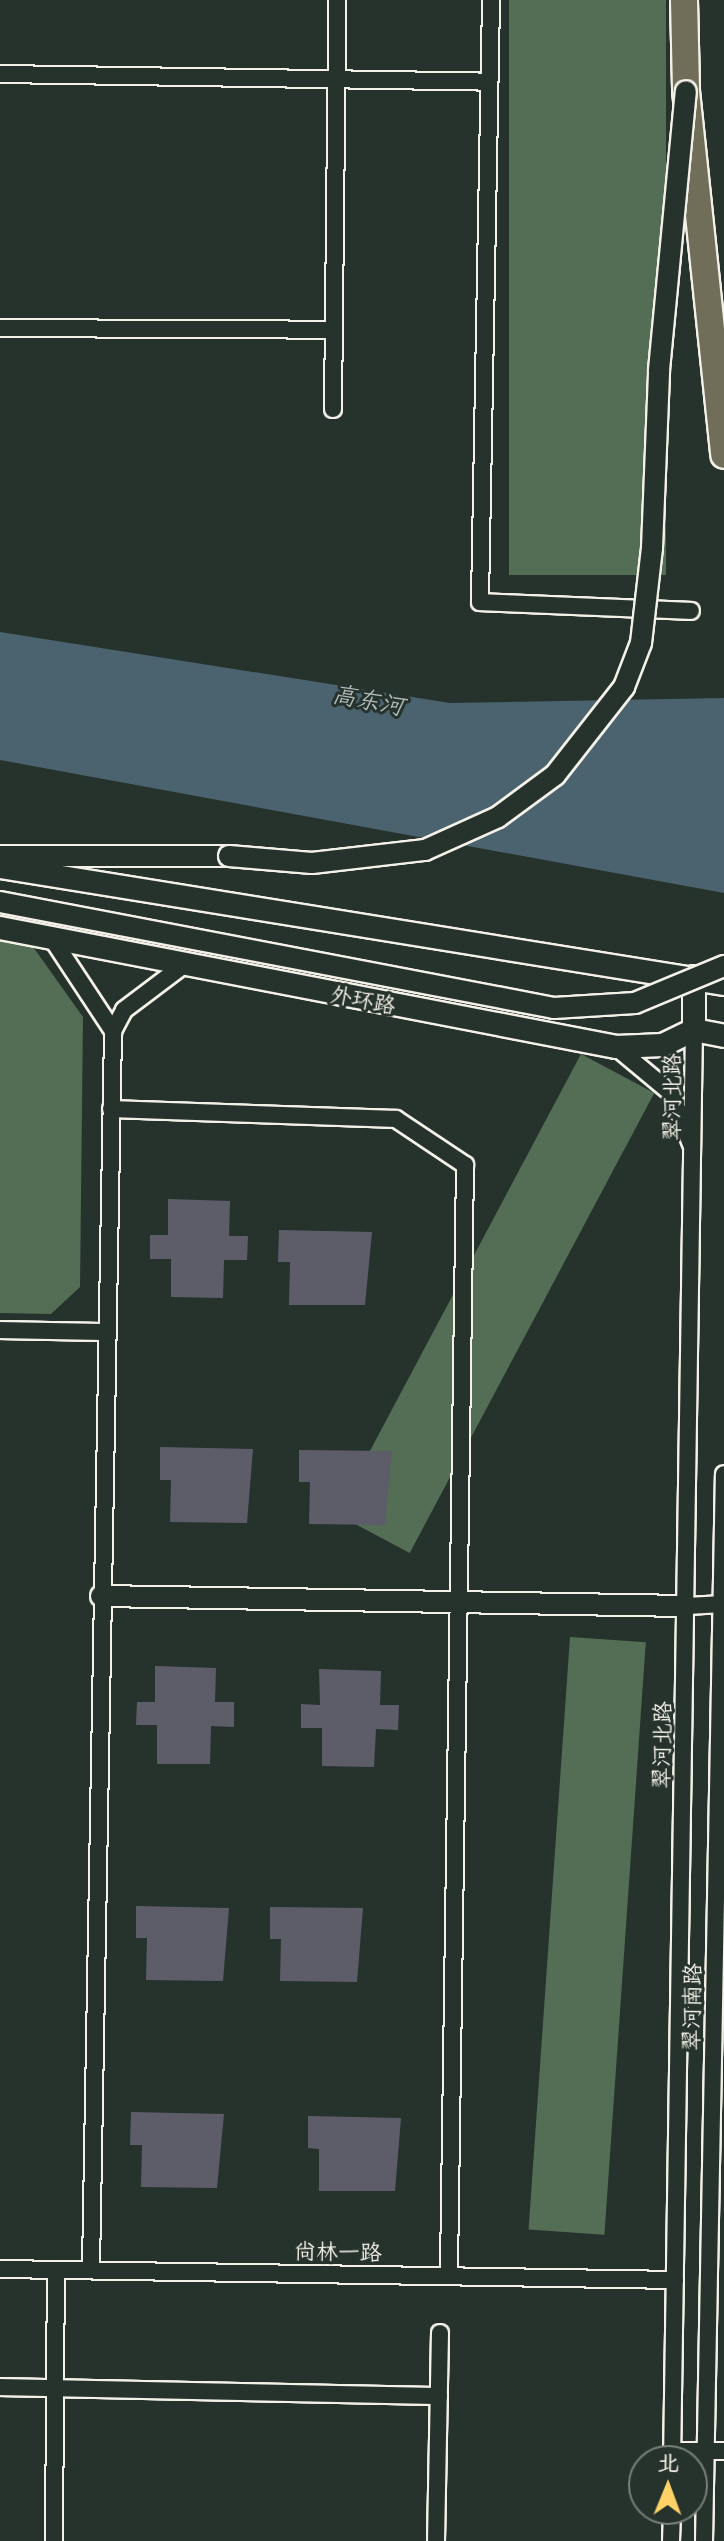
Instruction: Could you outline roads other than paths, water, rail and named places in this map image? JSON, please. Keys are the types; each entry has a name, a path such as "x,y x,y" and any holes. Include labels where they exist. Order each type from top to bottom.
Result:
{"main road":[{"path":"684,0 686,91 724,455"},
{"path":"0,867 724,984"},
{"name":"外环路","path":"0,928 616,1047 663,1045 694,1030"},
{"path":"694,977 694,1030 724,1036"}],"street":[{"path":"333,409 337,0"},
{"path":"491,0 480,602 691,611"},
{"path":"0,74 489,82"},
{"path":"0,856 229,856 312,863 425,850 498,817 555,775 624,687 641,643 652,548 659,370 686,91"},
{"path":"0,328 334,330"},
{"path":"0,902 554,1008 635,1003 724,966"},
{"path":"51,937 113,1031 91,2270"},
{"path":"113,1031 143,992 185,964"},
{"name":"翠河北路","path":"672,2445 694,1030"},
{"path":"616,1047 671,1093 694,1151"},
{"path":"111,1109 396,1119 465,1165 455,1601 449,2275"},
{"path":"0,1330 107,1332"},
{"name":"翠河南路","path":"706,2445 724,1474"},
{"path":"101,1596 686,1606 723,1604"},
{"name":"尚林一路","path":"0,2269 675,2280"},
{"path":"54,2541 56,2270"},
{"path":"436,2541 440,2333"},
{"path":"0,2387 439,2396"}],"water":[{"name":"高东河","path":"0,632 450,703 724,698 724,893 0,760"}]}
